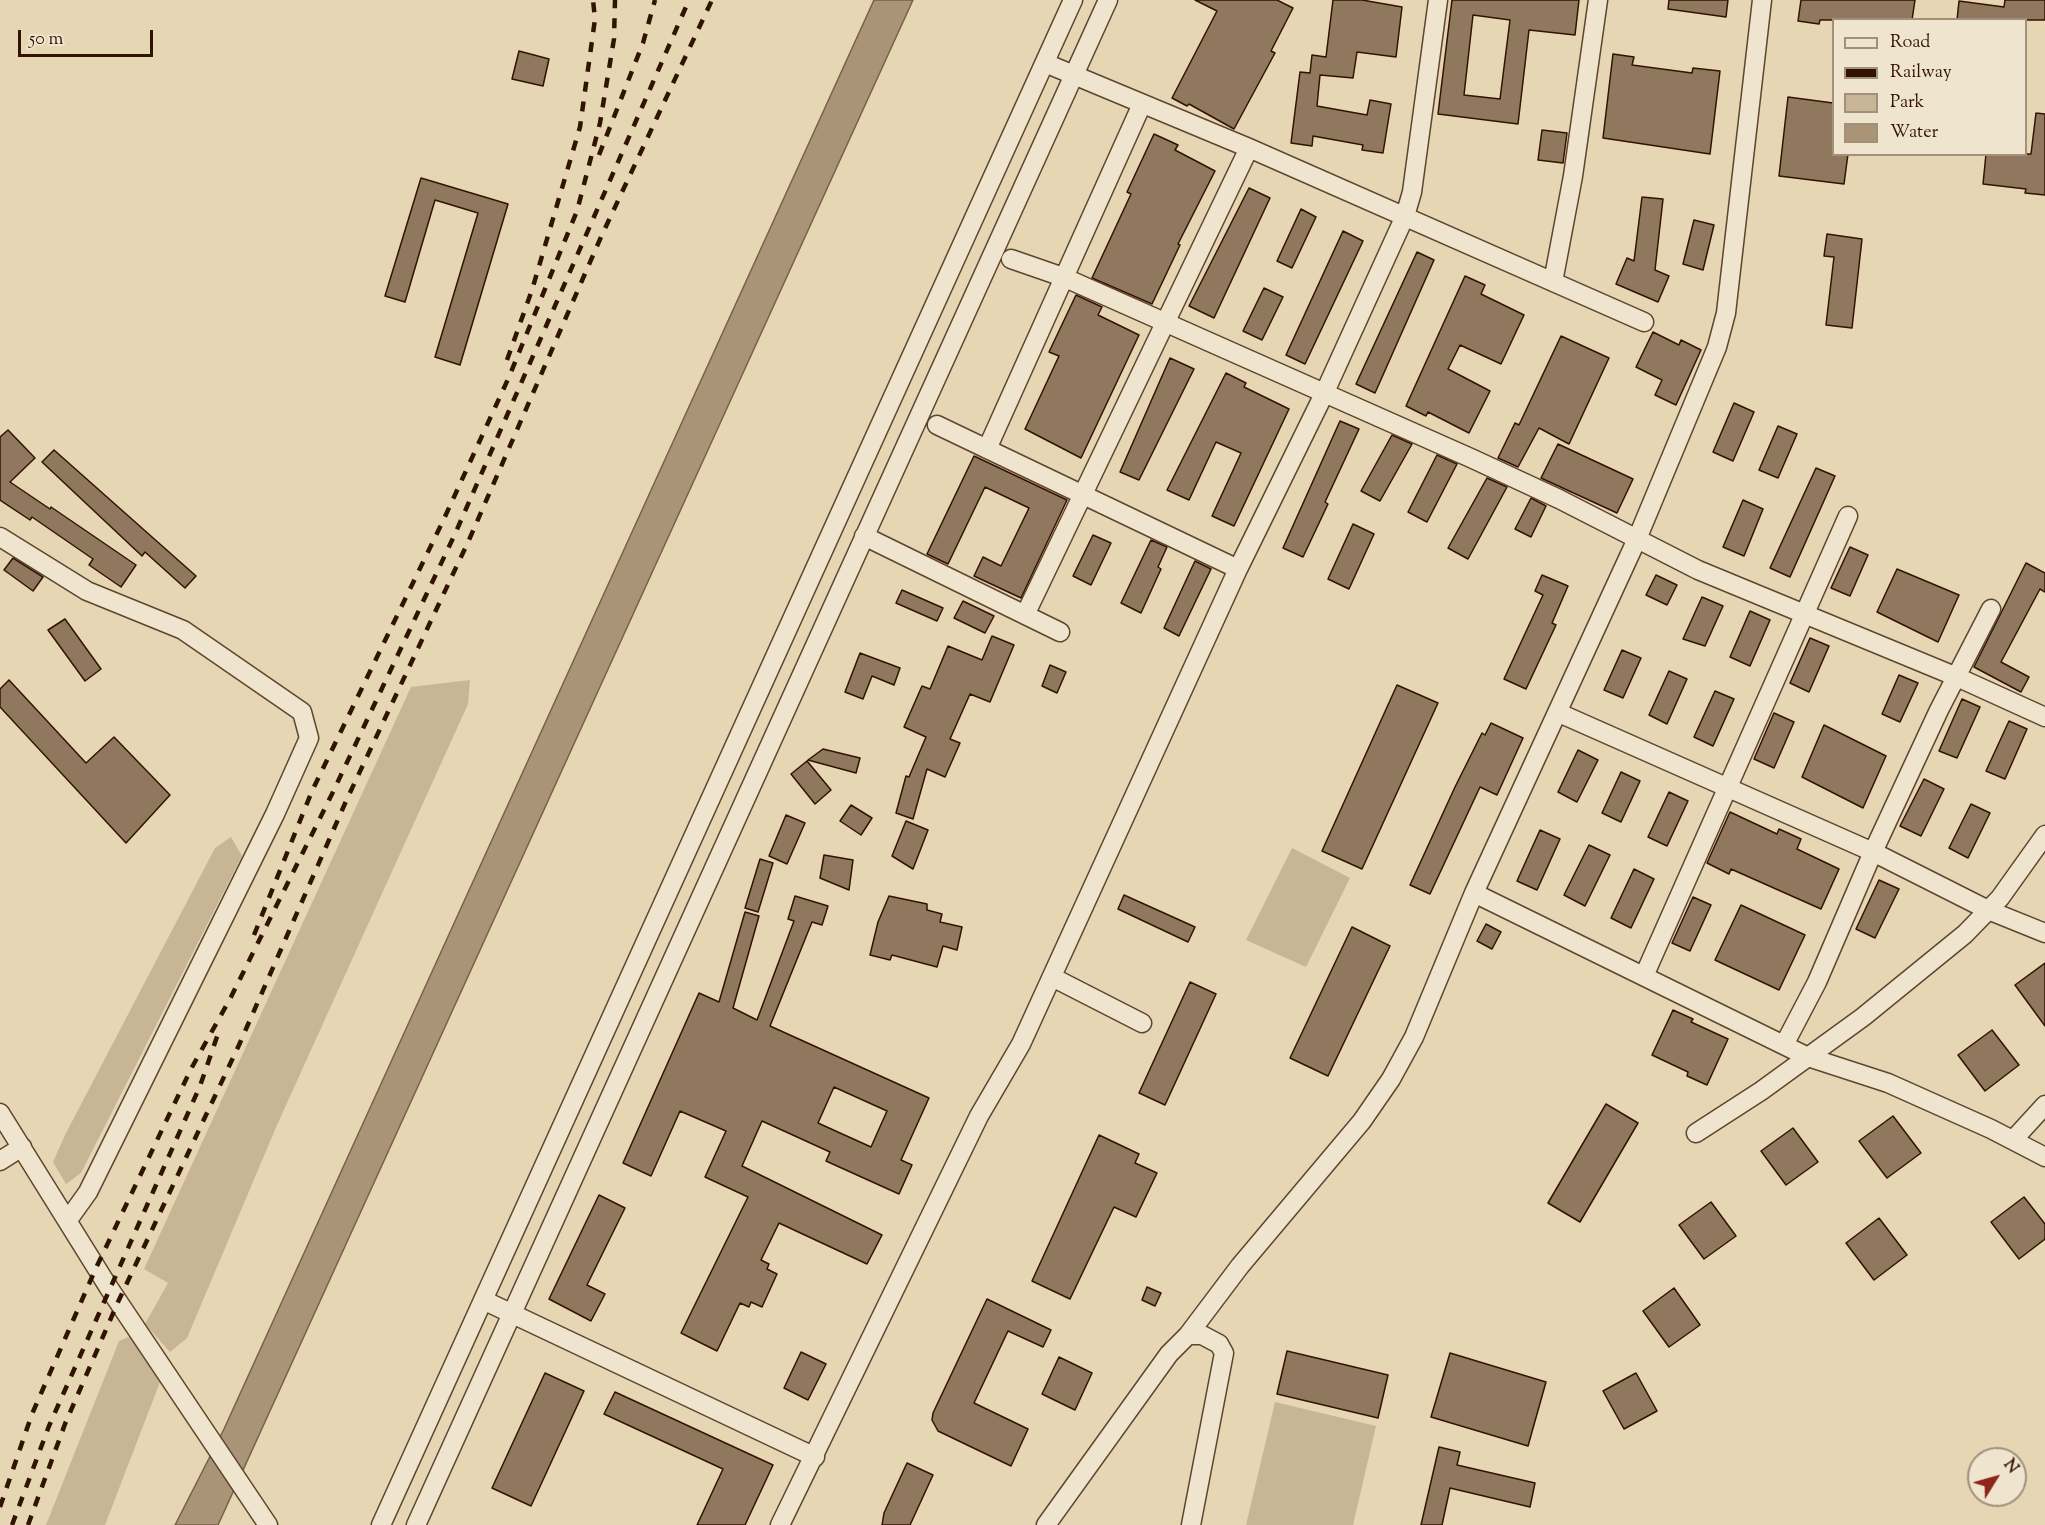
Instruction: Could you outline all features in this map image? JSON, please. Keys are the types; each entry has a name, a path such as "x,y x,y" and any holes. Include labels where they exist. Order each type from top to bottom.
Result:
{"street":[{"path":"381,1525 1073,0"},
{"path":"416,1525 1108,0"},
{"path":"785,1523 979,1116 1021,1044 1238,569 1324,394 1406,216 1412,192 1438,0"},
{"path":"1553,282 1573,176 1598,0"},
{"path":"1046,1525 1169,1354 1188,1335 1240,1266 1362,1121 1391,1079 1414,1037 1474,893 1637,539 1713,358 1726,313 1762,0"},
{"path":"1044,63 1249,148 1644,322"},
{"path":"987,449 1142,104"},
{"path":"1024,615 1084,496 1249,148"},
{"path":"1011,259 1063,277 1538,489 1698,570 1958,677 2045,717"},
{"path":"937,425 1238,569"},
{"path":"1644,976 1848,516"},
{"path":"864,536 1060,632"},
{"path":"0,537 87,591 183,630 302,711 309,738 275,814 94,1181 68,1221"},
{"path":"1784,1045 1817,982 1873,852 1991,609"},
{"path":"1558,713 1873,852 1988,910 2045,933"},
{"path":"1696,1133 1808,1057 1891,994 1965,933 2000,898 2045,835"},
{"path":"1474,893 1808,1057 1888,1083 2045,1157"},
{"path":"1052,977 1142,1023"},
{"path":"2013,1140 2045,1105"},
{"path":"0,1113 109,1288 267,1525"},
{"path":"0,1161 22,1147"},
{"path":"483,1300 815,1457"},
{"path":"1188,1335 1202,1335 1219,1344 1224,1353 1191,1525"}],"green space":[{"path":"470,680 468,704 277,1125 187,1338 170,1352 145,1324 168,1283 144,1269 411,687"},
{"path":"231,837 242,856 81,1173 66,1184 53,1162 65,1135 215,848"},
{"path":"1292,848 1350,878 1306,967 1246,940"},
{"path":"131,1336 160,1382 105,1525 46,1525 119,1341"},
{"path":"1275,1402 1376,1426 1353,1525 1246,1525"}],"water":[{"path":"874,0 913,0 218,1525 175,1525 224,1429"}],"building":[{"path":"1195,0 1277,0 1293,8 1271,51 1275,53 1234,129 1189,104 1187,106 1172,98 1217,11"},
{"path":"1333,0 1362,0 1402,7 1396,57 1357,52 1353,78 1320,75 1317,106 1367,115 1370,100 1391,104 1383,153 1362,150 1363,145 1313,136 1312,146 1291,143 1300,72 1310,73 1312,55 1326,57"},
{"path":"1452,0 1579,0 1575,35 1529,30 1518,124 1438,114","holes":["1473,15 1510,20 1500,99 1464,95"]},
{"path":"1669,0 1728,0 1726,17 1668,9"},
{"path":"1801,0 1915,0 1912,18 1832,18 1832,20 1820,20 1819,24 1798,21"},
{"path":"2005,0 2045,0 2045,20 1957,18 1959,1 2004,7"},
{"path":"519,51 549,59 543,86 512,79"},
{"path":"1613,54 1634,57 1632,65 1692,73 1693,68 1720,71 1710,154 1603,138"},
{"path":"1788,97 1832,103 1832,156 1848,156 1844,184 1779,176"},
{"path":"2036,113 2045,114 2045,195 2025,193 2026,189 1983,184 1986,156 2027,156 2031,154"},
{"path":"1542,130 1567,133 1563,163 1538,160"},
{"path":"1154,134 1178,145 1175,150 1215,171 1178,244 1180,245 1152,304 1092,278 1131,194 1127,192"},
{"path":"421,178 508,204 460,365 435,357 478,213 435,200 405,302 385,296"},
{"path":"1249,188 1270,198 1214,318 1189,306"},
{"path":"1642,197 1663,199 1655,270 1669,276 1658,302 1616,284 1627,258 1634,261"},
{"path":"1301,209 1316,217 1292,268 1277,261"},
{"path":"1694,220 1714,225 1703,270 1683,264"},
{"path":"1343,231 1363,241 1305,364 1286,355"},
{"path":"1827,234 1862,239 1852,328 1826,325 1834,257 1824,256"},
{"path":"1417,252 1434,260 1375,393 1356,384"},
{"path":"1465,276 1485,285 1481,294 1524,315 1501,364 1460,345 1448,369 1490,391 1469,433 1428,412 1426,416 1406,406"},
{"path":"1264,288 1283,297 1262,340 1243,331"},
{"path":"1076,295 1102,307 1098,315 1139,335 1081,458 1025,429 1059,356 1049,352"},
{"path":"1653,332 1679,345 1681,340 1701,350 1676,405 1655,395 1662,380 1636,367"},
{"path":"1561,336 1609,358 1569,444 1539,428 1518,467 1498,458 1515,423 1519,425"},
{"path":"1170,358 1194,369 1139,480 1120,472"},
{"path":"1226,373 1246,383 1244,387 1289,409 1234,526 1212,516 1241,453 1216,442 1189,500 1167,490"},
{"path":"1734,403 1754,412 1733,461 1713,452"},
{"path":"1340,421 1359,429 1325,502 1328,504 1303,557 1283,548"},
{"path":"1778,426 1797,434 1778,478 1759,470"},
{"path":"8,430 35,458 10,482 136,565 121,587 89,565 93,559 32,517 30,520 0,500 0,437"},
{"path":"1392,435 1412,444 1380,501 1361,491"},
{"path":"1558,444 1633,479 1617,513 1541,478"},
{"path":"54,450 196,576 185,588 145,552 142,556 42,462"},
{"path":"1437,455 1457,464 1427,522 1408,512"},
{"path":"974,456 1067,500 1021,598 974,576 983,557 1001,566 1029,508 985,487 948,564 927,554"},
{"path":"1816,468 1835,476 1790,577 1770,568"},
{"path":"1487,478 1507,487 1468,559 1448,548"},
{"path":"1531,498 1546,506 1531,537 1515,529"},
{"path":"1743,500 1763,509 1744,556 1723,547"},
{"path":"1353,524 1374,534 1349,589 1328,579"},
{"path":"1093,535 1111,543 1091,585 1073,576"},
{"path":"1151,540 1167,547 1158,567 1161,569 1141,613 1121,603"},
{"path":"1850,547 1868,555 1850,596 1831,588"},
{"path":"13,558 43,577 33,591 4,570"},
{"path":"1195,561 1211,569 1179,636 1164,628"},
{"path":"2026,563 2045,573 2045,592 2040,589 2001,662 2029,677 2021,692 1974,667"},
{"path":"1897,569 1959,595 1938,642 1877,612"},
{"path":"1542,575 1568,586 1552,623 1556,625 1526,689 1504,679 1543,595 1535,591"},
{"path":"1656,575 1677,585 1667,605 1646,595"},
{"path":"902,590 943,608 937,621 896,603"},
{"path":"1702,597 1723,606 1705,646 1683,639"},
{"path":"963,601 994,616 985,633 954,618"},
{"path":"1750,611 1770,620 1750,666 1730,657"},
{"path":"65,619 101,669 85,681 48,630"},
{"path":"992,636 1014,645 990,702 970,694 950,739 960,743 945,777 927,769 913,819 896,813 906,776 909,777 926,737 904,727 922,686 930,689 948,646 982,660"},
{"path":"1810,638 1829,646 1809,692 1790,683"},
{"path":"1622,650 1641,658 1623,698 1604,690"},
{"path":"860,653 900,668 894,685 872,676 863,699 845,692"},
{"path":"1050,665 1066,672 1057,693 1042,686"},
{"path":"1669,671 1687,679 1667,724 1649,715"},
{"path":"1899,675 1918,683 1900,722 1882,714"},
{"path":"9,680 86,763 114,737 170,795 126,843 0,707 0,689"},
{"path":"1397,685 1438,703 1362,869 1322,851"},
{"path":"1715,691 1734,699 1713,746 1694,737"},
{"path":"1962,699 1980,707 1957,758 1939,751"},
{"path":"1774,713 1794,722 1774,768 1754,759"},
{"path":"2009,721 2027,729 2005,779 1986,771"},
{"path":"1491,723 1523,738 1497,795 1480,787 1430,894 1410,885 1482,733 1485,735"},
{"path":"1824,725 1886,756 1863,808 1802,777"},
{"path":"823,749 860,758 856,773 808,760"},
{"path":"1578,750 1598,760 1577,802 1558,792"},
{"path":"807,761 831,790 815,804 791,774"},
{"path":"1621,772 1640,781 1621,822 1602,813"},
{"path":"1924,779 1944,789 1921,836 1900,826"},
{"path":"1669,792 1688,801 1667,846 1648,837"},
{"path":"1971,804 1990,813 1968,858 1949,848"},
{"path":"851,805 872,818 861,835 840,821"},
{"path":"1730,812 1777,834 1779,829 1801,839 1797,849 1839,869 1821,909 1731,869 1729,874 1707,863"},
{"path":"786,815 805,823 787,864 769,856"},
{"path":"906,821 928,830 913,869 892,856"},
{"path":"1540,830 1560,839 1537,890 1517,881"},
{"path":"1589,845 1610,855 1585,906 1564,895"},
{"path":"824,855 853,860 849,890 820,878"},
{"path":"760,859 773,863 758,912 745,908"},
{"path":"1634,869 1654,879 1631,928 1611,918"},
{"path":"1879,880 1899,889 1875,938 1856,929"},
{"path":"1124,895 1195,927 1188,942 1118,909"},
{"path":"795,896 828,906 822,925 812,922 770,1026 929,1098 901,1160 912,1165 899,1194 826,1161 830,1152 762,1121 742,1166 882,1235 867,1264 779,1223 761,1260 769,1264 767,1269 777,1274 762,1307 751,1302 749,1307 740,1303 717,1351 681,1333 748,1197 705,1177 726,1131 680,1111 651,1176 623,1163 699,993 719,1002 745,912 759,916 733,1008 757,1020 794,921 788,919","holes":["834,1087 887,1111 871,1147 818,1123"]},
{"path":"889,896 927,904 927,910 942,914 940,922 962,927 957,950 943,946 937,967 892,955 890,960 870,955 878,922"},
{"path":"1693,897 1711,905 1690,951 1672,943"},
{"path":"1741,905 1805,935 1779,990 1715,960"},
{"path":"1486,924 1501,932 1492,949 1477,941"},
{"path":"1352,927 1390,946 1328,1076 1290,1058"},
{"path":"2045,963 2045,1026 2015,985"},
{"path":"1190,982 1216,994 1165,1105 1139,1093"},
{"path":"1673,1010 1693,1019 1691,1022 1728,1039 1707,1085 1687,1076 1688,1072 1652,1055"},
{"path":"1992,1030 2019,1065 1985,1091 1958,1055"},
{"path":"1606,1104 1638,1123 1580,1222 1548,1203"},
{"path":"1893,1116 1921,1153 1887,1178 1859,1141"},
{"path":"1793,1128 1818,1162 1786,1185 1761,1151"},
{"path":"1099,1135 1139,1154 1135,1163 1157,1173 1136,1217 1114,1207 1070,1299 1032,1281"},
{"path":"599,1195 625,1208 587,1285 605,1294 591,1321 549,1299"},
{"path":"2024,1197 2045,1224 2045,1239 2019,1259 1991,1222"},
{"path":"1711,1202 1736,1236 1704,1259 1679,1225"},
{"path":"1879,1218 1907,1255 1874,1280 1846,1243"},
{"path":"1147,1287 1161,1293 1155,1306 1142,1300"},
{"path":"1674,1288 1700,1325 1669,1347 1643,1311"},
{"path":"987,1299 1051,1330 1043,1347 1008,1331 974,1403 1028,1429 1011,1466 938,1431 932,1420 933,1413"},
{"path":"1287,1351 1388,1375 1378,1418 1277,1394"},
{"path":"801,1352 826,1364 808,1400 784,1388"},
{"path":"1450,1353 1546,1382 1528,1446 1431,1417"},
{"path":"1059,1357 1092,1373 1075,1410 1042,1394"},
{"path":"545,1373 584,1391 531,1506 492,1488"},
{"path":"1636,1373 1657,1411 1624,1429 1603,1391"},
{"path":"615,1392 773,1465 745,1525 697,1525 723,1469 604,1414"},
{"path":"1439,1447 1460,1452 1457,1465 1535,1483 1530,1507 1450,1488 1442,1525 1421,1525"},
{"path":"907,1463 933,1475 910,1525 882,1525 884,1513"}],"railway":[{"path":"507,360 532,290 580,127 595,19 593,0"},
{"path":"254,935 312,791 443,521 509,377 577,211 600,123 614,39 615,0"},
{"path":"599,155 643,43 655,0"},
{"path":"0,1507 32,1414 96,1268 191,1069 231,997 332,794 455,534 689,0"},
{"path":"28,1525 65,1424 118,1302 239,1045 347,799 469,540 601,237 712,0"},
{"path":"12,1525 49,1426 200,1086 219,1031"}]}
